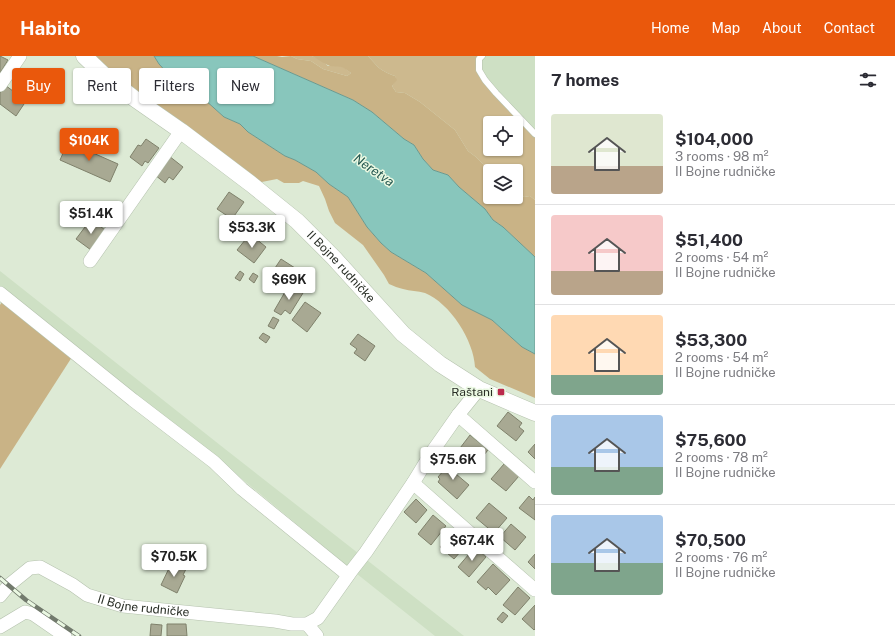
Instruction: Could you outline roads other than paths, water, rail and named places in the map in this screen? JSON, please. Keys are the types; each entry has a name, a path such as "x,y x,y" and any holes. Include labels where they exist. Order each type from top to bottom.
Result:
{"street":[{"path":"0,85 20,56"},
{"name":"II Bojne rudničke","path":"84,56 105,76 251,184 296,221 334,258 403,334 440,364 480,389 535,413"},
{"path":"90,261 181,131"},
{"path":"0,293 133,400 214,462 242,489 348,575"},
{"path":"316,636 307,624 318,618 366,552 458,415 480,389"},
{"path":"458,415 535,482"},
{"path":"413,483 535,590"},
{"name":"II Bojne rudničke","path":"0,596 9,585 30,568 40,567 88,595 123,606 292,624 307,624"},
{"path":"0,627 25,612 33,614 65,636"},
{"path":"0,632 4,636"}],"lane":[{"path":"482,56 479,59 478,64 479,70 485,80 535,134"}],"water":[{"name":"Neretva","path":"154,56 253,56 353,100 372,112 404,139 414,145 423,159 433,170 448,175 459,187 485,209 493,220 503,227 535,257 535,354 522,347 492,320 462,305 426,273 391,252 367,227 348,197 329,184 316,172 285,156 248,132 240,124 224,117 209,104 209,68 163,68"}],"railway":[{"path":"0,578 26,600 79,636"}],"place":[{"name":"Raštani","path":"501,392"}]}
